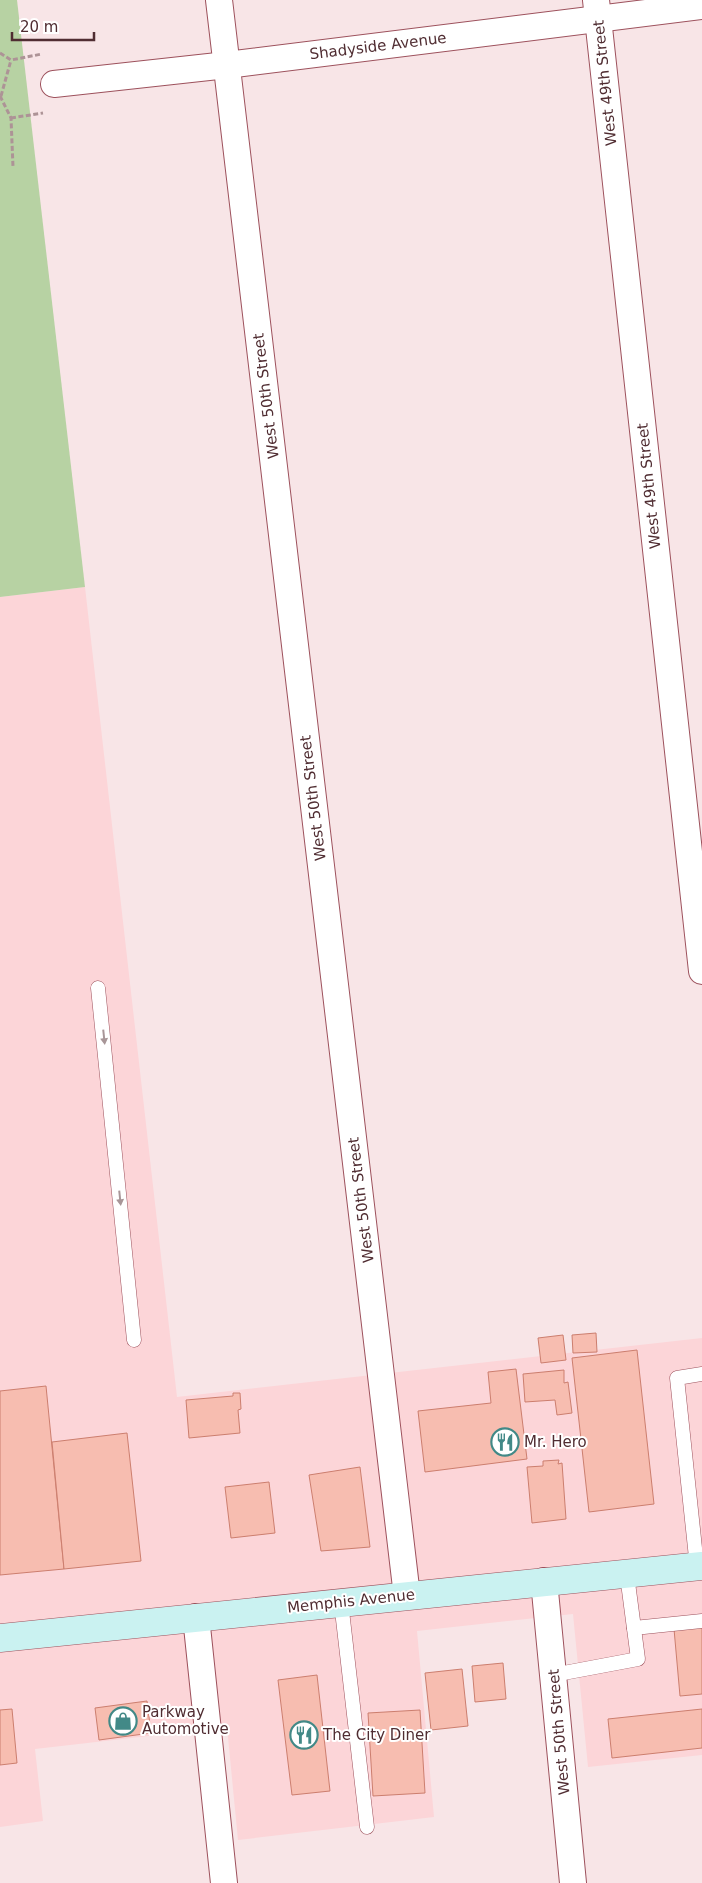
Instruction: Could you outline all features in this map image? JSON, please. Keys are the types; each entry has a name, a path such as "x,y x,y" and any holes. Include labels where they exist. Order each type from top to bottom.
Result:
{"main road":[{"name":"Memphis Avenue","path":"0,1638 544,1581 699,1567"}],"street":[{"name":"West 50th Street","path":"219,0 407,1596"},
{"name":"Shadyside Avenue","path":"54,84 227,65 597,9 702,6"},
{"name":"West 49th Street","path":"597,9 702,971"},
{"name":"West 50th Street","path":"544,1581 573,1883"},
{"path":"196,1617 224,1883"}],"lane":[{"path":"98,988 134,1340"},
{"path":"699,1567 677,1378 702,1374"},
{"path":"553,1675 638,1659 627,1575"},
{"path":"341,1602 367,1827"},
{"path":"634,1628 702,1621"}],"path":[{"path":"0,53 11,60 42,54"},
{"path":"11,60 1,96 11,118 13,166"},
{"path":"11,118 43,114"}],"shaded area":[{"path":"85,587 177,1397 702,1338 702,1755 588,1767 573,1614 417,1631 434,1817 238,1840 227,1727 35,1749 43,1821 0,1827 0,597"}],"green space":[{"path":"0,0 17,0 85,587 0,597"}],"building":[{"path":"596,1333 597,1352 573,1353 572,1335"},
{"path":"563,1335 566,1360 541,1363 538,1338"},
{"path":"637,1350 654,1504 589,1512 572,1358"},
{"path":"516,1369 527,1459 425,1472 418,1411 491,1403 488,1372"},
{"path":"564,1370 564,1383 568,1382 572,1413 557,1415 555,1400 525,1402 523,1374"},
{"path":"46,1386 64,1569 0,1575 0,1391"},
{"path":"233,1393 240,1393 241,1409 238,1410 240,1433 189,1438 186,1400 233,1396"},
{"path":"127,1433 141,1561 64,1569 52,1442"},
{"path":"559,1460 558,1464 562,1463 566,1519 532,1523 527,1467 543,1466 543,1461"},
{"path":"360,1467 370,1547 321,1551 309,1475"},
{"path":"269,1482 275,1533 231,1538 225,1487"},
{"path":"702,1626 702,1694 680,1696 674,1629"},
{"path":"503,1663 506,1699 475,1702 472,1666"},
{"path":"462,1669 468,1726 431,1730 425,1673"},
{"name":"The City Diner","path":"317,1675 330,1791 292,1795 278,1680"},
{"name":"Parkway Automotive","path":"147,1701 151,1733 99,1740 95,1708"},
{"path":"12,1709 17,1763 0,1765 0,1710"},
{"path":"702,1709 702,1748 612,1758 608,1719"},
{"path":"420,1710 425,1793 373,1796 368,1713"}],"place":[{"name":"Mr. Hero","path":"505,1442"},
{"name":"Parkway Automotive","path":"123,1721"},
{"name":"The City Diner","path":"304,1735"}]}
